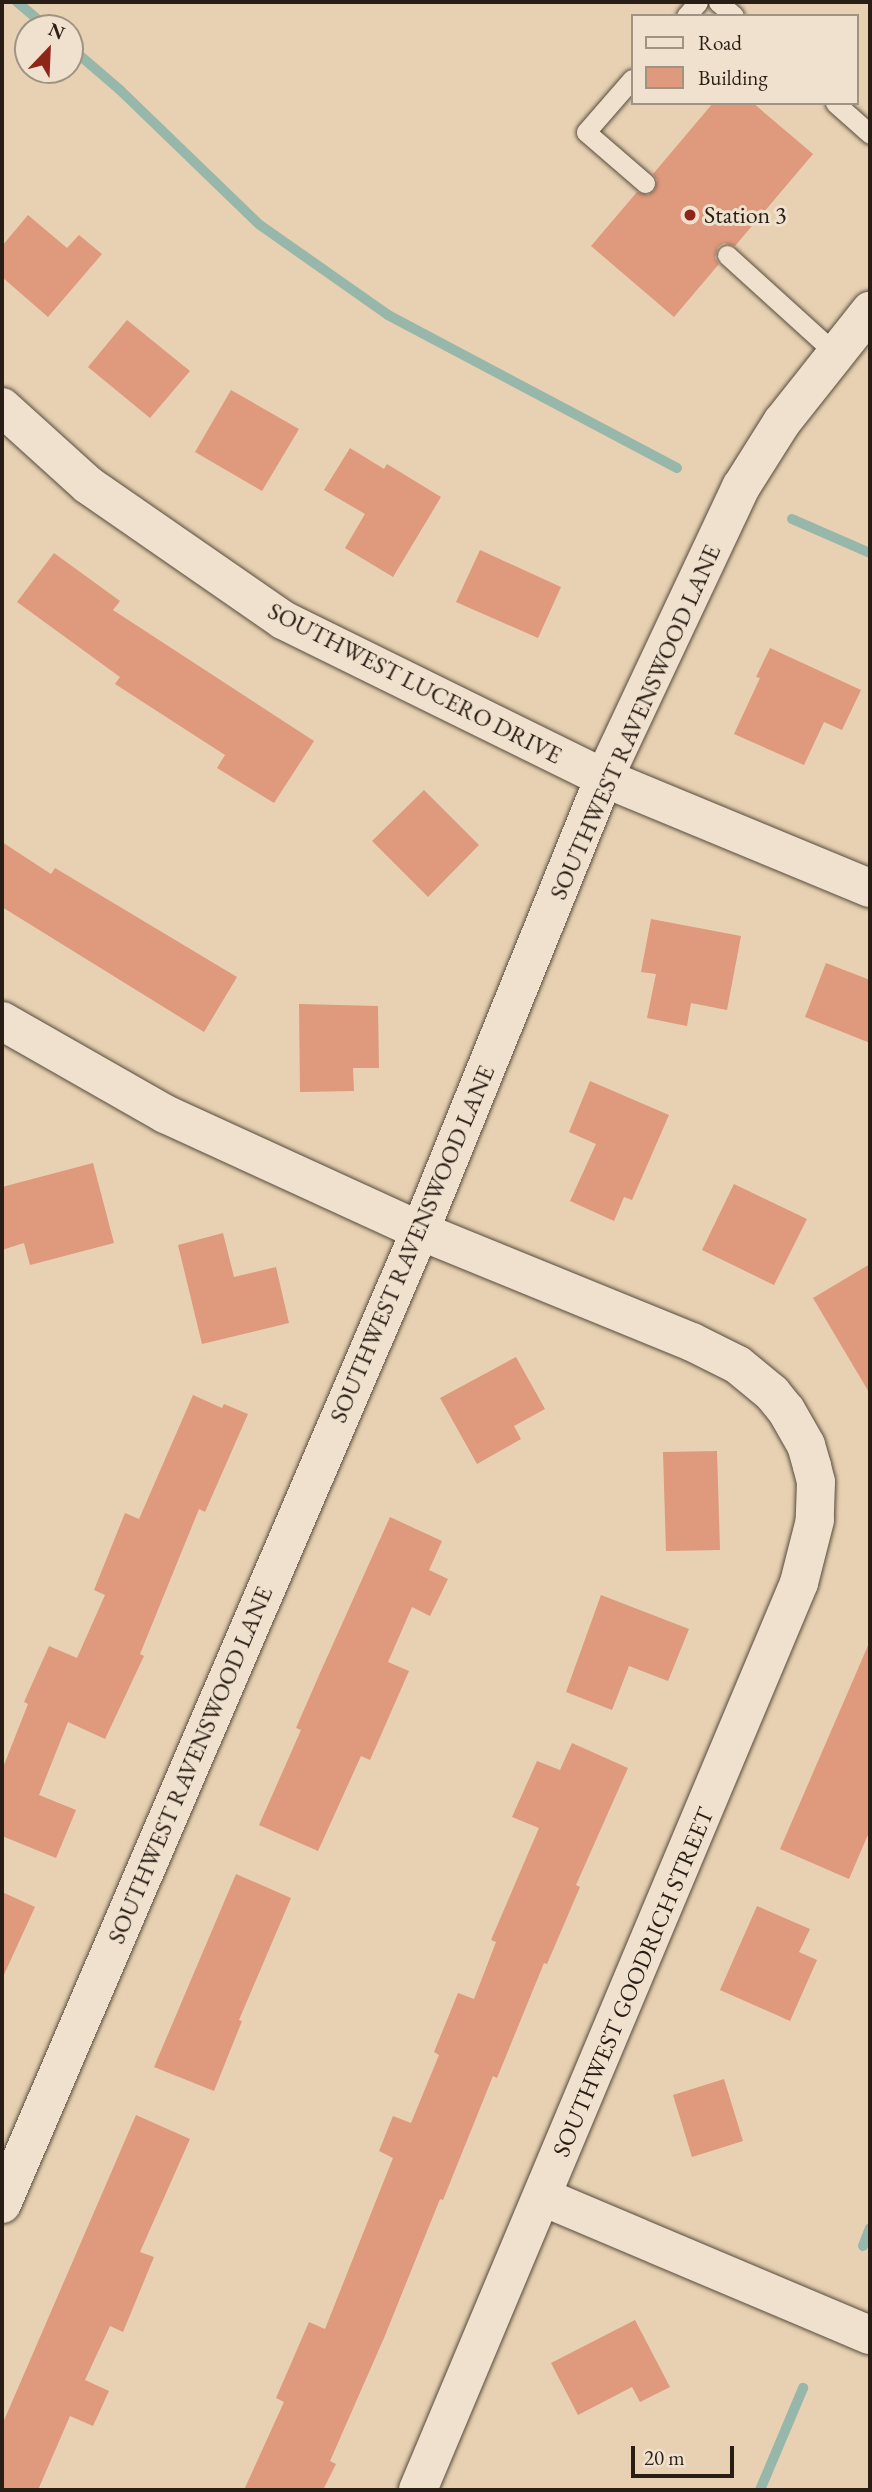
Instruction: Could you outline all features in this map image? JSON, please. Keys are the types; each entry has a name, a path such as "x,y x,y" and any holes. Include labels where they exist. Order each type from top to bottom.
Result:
{"street":[{"name":"SOUTHWEST RAVENSWOOD LANE","path":"2,2204 420,1231 604,778 741,487 782,422 870,311"},
{"name":"SOUTHWEST LUCERO DRIVE","path":"2,407 88,485 283,620 604,778 870,887"},
{"name":"SOUTHWEST GOODRICH STREET","path":"2,1021 165,1114 420,1231 692,1342 738,1365 764,1386 786,1410 806,1445 812,1466 816,1482 815,1520 799,1583 418,2490"},
{"path":"543,2197 870,2334"}],"lane":[{"path":"718,2 732,14"},
{"path":"630,81 586,132 645,183"},
{"path":"837,105 870,134"},
{"path":"727,255 836,354"}],"building":[{"name":"Station 3","path":"711,105 755,105 813,154 735,246 724,243 718,247 715,258 719,264 674,317 591,246 637,192 648,195 655,190 657,180 653,174"},
{"path":"28,215 67,248 79,235 102,254 48,317 2,277 2,246"},
{"path":"127,320 190,371 150,418 88,367"},
{"path":"231,390 299,429 262,491 195,452"},
{"path":"350,448 384,469 387,464 441,497 393,577 345,548 365,514 324,490"},
{"path":"480,550 561,587 538,638 456,602"},
{"path":"54,553 120,601 113,610 314,741 274,803 217,768 225,755 115,684 120,677 17,602"},
{"path":"770,648 861,690 842,730 824,722 804,765 734,734 760,678 756,677"},
{"path":"424,790 479,845 428,897 372,841"},
{"path":"2,842 51,874 55,868 237,977 204,1032 2,907"},
{"path":"651,919 741,936 727,1010 691,1003 687,1026 647,1018 656,974 641,972"},
{"path":"826,963 870,980 870,1043 805,1017"},
{"path":"299,1004 378,1006 379,1068 353,1068 354,1091 300,1092"},
{"path":"590,1081 669,1115 632,1200 624,1197 614,1221 570,1201 596,1144 569,1132"},
{"path":"93,1163 114,1243 30,1265 24,1243 2,1250 2,1187"},
{"path":"734,1184 807,1219 774,1285 702,1250"},
{"path":"223,1233 234,1277 276,1267 289,1323 202,1344 178,1245"},
{"path":"870,1264 870,1394 813,1298"},
{"path":"516,1357 545,1409 514,1426 521,1439 477,1464 440,1398"},
{"path":"193,1395 222,1408 224,1404 248,1414 205,1512 199,1509 140,1654 144,1656 105,1739 68,1722 39,1795 76,1810 56,1858 2,1836 2,1770 28,1704 24,1702 49,1646 77,1658 105,1595 94,1590 125,1513 139,1519"},
{"path":"717,1451 720,1550 666,1551 663,1452"},
{"path":"390,1517 442,1541 429,1570 448,1579 430,1616 412,1607 388,1662 409,1671 370,1760 361,1756 318,1851 259,1825 301,1730 296,1728"},
{"path":"601,1595 689,1629 668,1681 629,1666 612,1710 566,1692"},
{"path":"870,1641 870,1830 849,1879 780,1849"},
{"path":"572,1743 628,1768 576,1885 580,1887 547,1964 544,1963 497,2078 493,2076 443,2200 440,2199 384,2338 330,2461 336,2464 323,2490 244,2490 284,2402 276,2398 309,2322 325,2329 393,2158 379,2151 393,2116 411,2123 439,2055 434,2052 458,1993 474,1999 496,1942 491,1940 539,1828 512,1817 537,1761 560,1770"},
{"path":"236,1874 291,1898 239,2020 242,2021 214,2091 154,2067"},
{"path":"2,1892 35,1907 2,1979"},
{"path":"757,1906 810,1929 799,1952 817,1960 790,2021 720,1990"},
{"path":"724,2079 743,2141 692,2157 673,2095"},
{"path":"136,2115 190,2139 140,2252 154,2257 123,2332 110,2326 85,2380 109,2391 93,2426 70,2416 38,2490 2,2490 2,2425"},
{"path":"635,2320 670,2387 640,2402 632,2387 578,2415 551,2363"}],"waterway":[{"path":"17,2 31,14"},
{"path":"84,59 120,90 260,225 388,315 677,468"},
{"path":"792,519 870,553"},
{"path":"863,2246 870,2228"},
{"path":"760,2490 803,2388"}],"place":[{"name":"Station 3","path":"690,215"}]}
